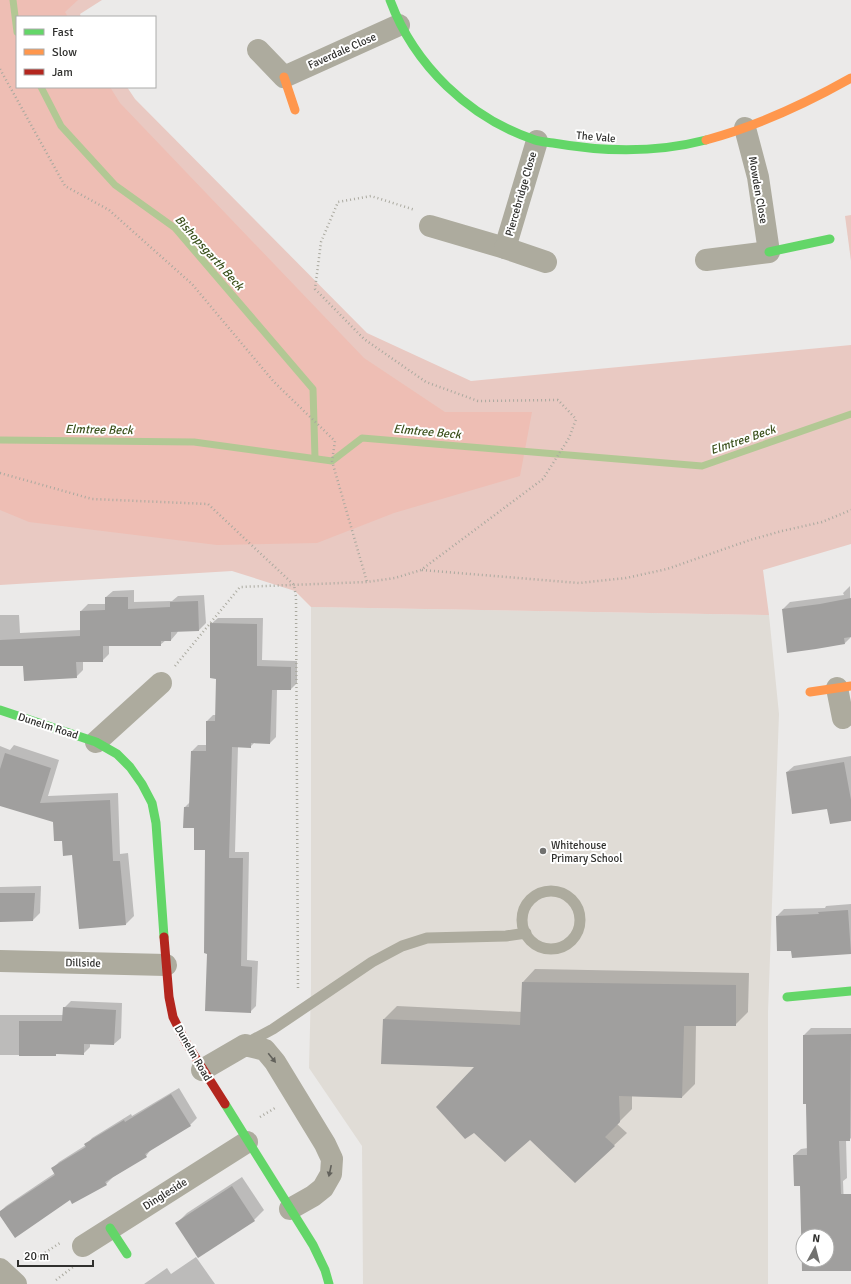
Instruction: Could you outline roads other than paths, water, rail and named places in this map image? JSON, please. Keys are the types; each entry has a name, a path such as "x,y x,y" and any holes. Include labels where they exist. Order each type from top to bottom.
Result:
{"street":[{"name":"The Vale","path":"390,0 399,25 418,55 442,84 474,111 537,141 577,148 616,151 653,149 700,142 745,128 793,108 851,78"},
{"name":"Faverdale Close","path":"284,76 399,25"},
{"path":"258,50 284,76 295,110"},
{"name":"Mowden Close","path":"745,128 758,177 769,252"},
{"name":"Piercebridge Close","path":"506,248 537,141"},
{"name":"Piercebridge Close","path":"430,226 506,248 546,262"},
{"path":"706,260 769,252 830,239"},
{"path":"96,742 161,683"},
{"path":"810,692 844,687 843,718"},
{"name":"Dunelm Road","path":"0,710 96,742 117,754 130,767 142,784 152,803 156,823 166,965 173,1017 185,1042 202,1070 313,1245 330,1284"},
{"name":"Dillside","path":"0,961 166,965"},
{"path":"787,997 851,991"},
{"path":"202,1070 245,1045 265,1050 275,1062 325,1144 332,1160 331,1174 323,1188 313,1196 290,1209"},
{"name":"Dingleside","path":"83,1246 247,1142"},
{"path":"110,1228 127,1254"},
{"path":"0,1269 16,1284"}],"lane":[{"path":"553,891 562,893 570,898 576,905 580,914 580,924 577,934 563,947 553,949 543,948 534,944 526,933 522,920 524,910 528,902 535,896 544,892 553,891"},
{"path":"245,1045 273,1029 372,962 402,946 427,938 506,936 526,933"}],"waterway":[{"name":"Bishopsgarth Beck","path":"13,0 16,24"},
{"name":"Bishopsgarth Beck","path":"42,88 61,126 115,185 175,228 313,389 315,458"},
{"name":"Elmtree Beck","path":"0,440 194,442 332,461 362,438 702,466 851,414"}],"place":[{"name":"Whitehouse Primary School","path":"543,851"}]}
